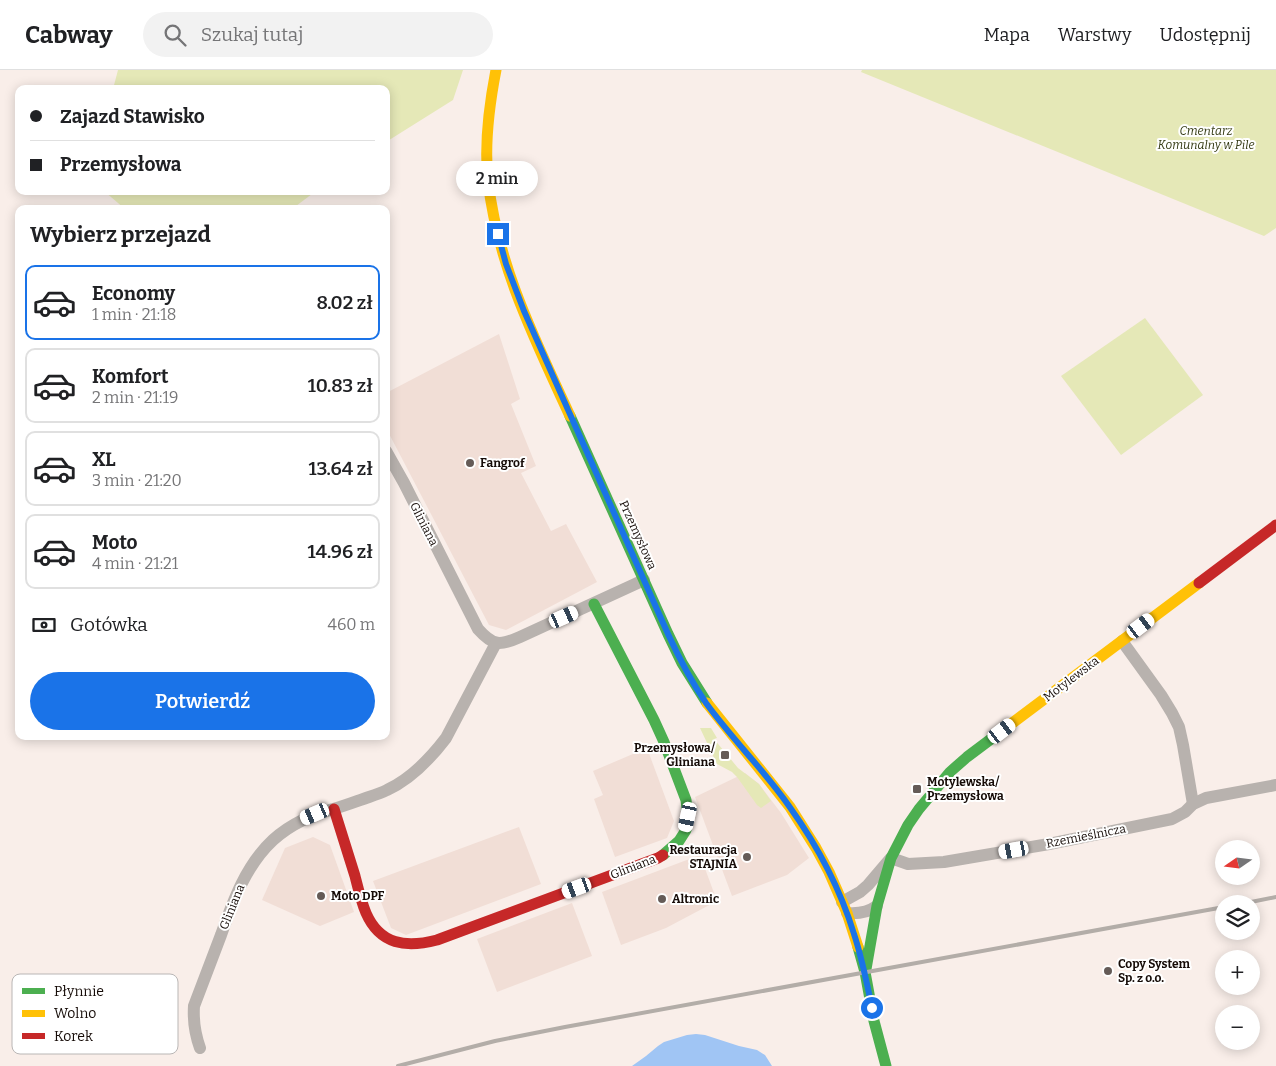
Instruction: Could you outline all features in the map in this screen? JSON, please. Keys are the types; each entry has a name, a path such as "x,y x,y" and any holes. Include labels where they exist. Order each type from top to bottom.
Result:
{"street":[{"name":"Przemysłowa","path":"496,70 487,141 488,178 491,200 506,264 518,298 668,634 692,681 720,720 790,807 824,862 854,932 865,972"},
{"name":"Gliniana","path":"200,1048 195,1034 194,1006 233,901 245,876 257,859 273,840 301,820 387,790 406,779 425,762 446,738 496,643 478,629 390,458"},
{"name":"Motylewska","path":"886,1066 874,1021 865,972 877,906 891,858 919,808 958,765 1276,525"},
{"path":"496,643 508,643 644,580"},
{"name":"Gliniana","path":"334,809 366,913 372,925 390,940 408,945 437,940 658,858 671,850 685,831 688,817 686,802 662,738 642,695 594,604"},
{"path":"1122,641 1161,695 1179,727 1194,804"},
{"name":"Rzemieślnicza","path":"891,858 908,864 923,864 1039,845 1172,819 1206,798 1276,785"},
{"name":"Motylewska","path":"844,908 868,885 891,858"},
{"path":"844,908 860,914 877,906"}],"shaded area":[{"path":"499,334 520,399 511,404 536,466 521,473 551,531 566,524 597,582 506,630 489,625 390,436 390,391"},
{"path":"647,748 674,821 667,838 615,857 594,799 603,795 593,771"},
{"path":"745,773 759,784 781,813 809,858 787,875 732,896 695,797"},
{"path":"519,827 541,884 406,935 391,928 373,881"},
{"path":"313,837 330,845 354,912 320,926 262,900 285,848"},
{"path":"700,855 717,901 666,928 621,945 602,892"},
{"path":"572,903 592,956 497,992 477,939"}],"green space":[{"path":"118,70 463,70 453,100 390,139 390,85 114,85"},
{"name":"Cmentarz Komunalny w Pile","path":"862,70 1276,70 1276,228 1264,236 861,72"},
{"path":"109,195 311,195 297,205 120,205"},
{"path":"1145,318 1203,395 1121,455 1061,376"},
{"path":"700,728 711,728 717,738 714,739 738,768 759,784 771,801 761,808 732,772 717,764"}],"water":[{"path":"696,1034 757,1050 765,1055 772,1066 632,1066 664,1042"}],"railway":[{"path":"1260,900 1276,897"},
{"path":"398,1066 495,1041 565,1027 1215,909"}],"traffic: fast":[{"path":"570,416 668,634 682,663 707,703"},
{"path":"594,604 654,720 686,800 688,817 686,830 679,841 663,855"},
{"path":"866,969 877,906 891,858 908,825 950,772 1007,727"},
{"path":"858,947 886,1066"}],"traffic: slow":[{"path":"496,70 489,111 487,138 488,180 493,211 500,242 519,301 570,416"},
{"path":"1007,727 1199,583"},
{"path":"707,703 790,807 816,848 847,913 858,947"}],"traffic: jam":[{"path":"1199,583 1276,525"},
{"path":"334,809 366,913 379,932 395,942 415,944 437,940 663,855"}],"place":[{"name":"Fangrof","path":"470,463"},
{"name":"Przemysłowa/ Gliniana","path":"725,755"},
{"name":"Motylewska/ Przemysłowa","path":"917,789"},
{"name":"Restauracja STAJNIA","path":"747,857"},
{"name":"Moto DPF","path":"321,896"},
{"name":"Altronic","path":"662,899"},
{"name":"Copy System Sp. z o.o.","path":"1108,971"}],"route":[{"path":"498,234 518,298 539,347 682,663 706,702 784,798 824,862 854,932 872,1008"}]}
